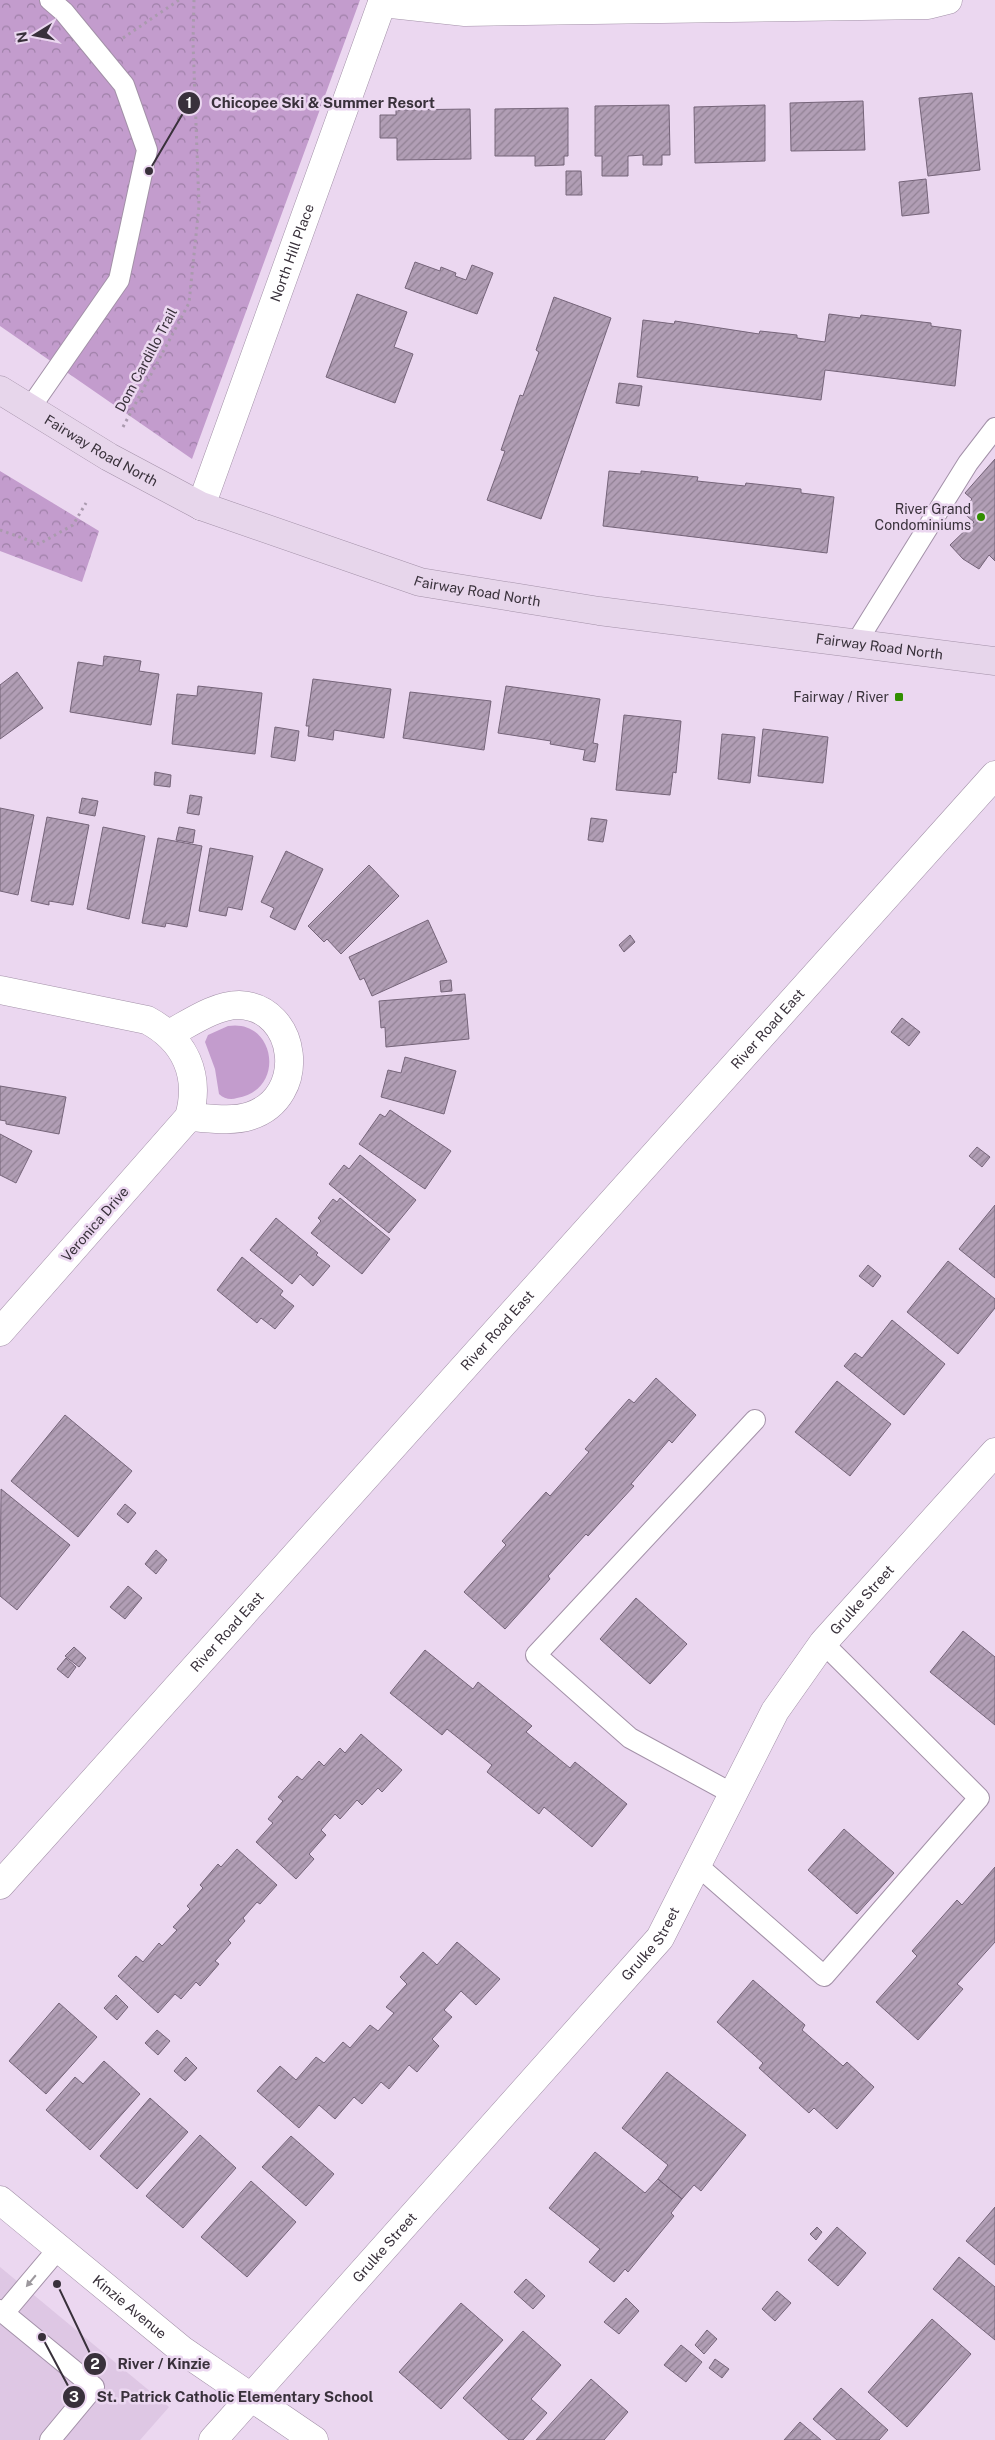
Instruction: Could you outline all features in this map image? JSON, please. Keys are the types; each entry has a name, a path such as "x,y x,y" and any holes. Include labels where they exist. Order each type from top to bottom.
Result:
{"main road":[{"name":"Fairway Road North","path":"0,390 109,457 200,506 420,582 599,611 995,661"}],"street":[{"path":"383,1 465,12 918,5 948,0"},
{"name":"North Hill Place","path":"200,506 383,1"},
{"name":"River Road East","path":"0,1885 995,775"},
{"path":"0,990 148,1020 169,1034 185,1056 191,1072 193,1104 189,1117 241,1119 266,1109 283,1092 289,1068 286,1044 277,1023 267,1015 241,1005 222,1008 169,1034"},
{"name":"Veronica Drive","path":"0,1332 189,1117"},
{"name":"Grulke Street","path":"213,2440 660,1938 775,1711 823,1643 995,1452"},
{"name":"Kinzie Avenue","path":"0,2200 182,2350 314,2440"}],"lane":[{"path":"30,408 119,280 148,150 124,85 64,12 50,0"},
{"path":"856,643 968,463 995,428"},
{"path":"733,1794 630,1738 536,1656 756,1420"},
{"path":"697,1864 824,1976 979,1798 823,1643"},
{"path":"50,2440 94,2387 2,2312 58,2249"}],"path":[{"path":"99,55 178,0"},
{"name":"Dom Cardillo Trail","path":"122,430 189,303 199,206 193,42 194,0"},
{"path":"0,530 39,544 73,525 86,503"}],"shaded area":[{"path":"0,2267 169,2407 140,2440 0,2440"}],"green space":[{"path":"0,0 360,0 192,459 0,326"},
{"path":"0,471 99,531 82,582 0,551"},
{"path":"228,1026 244,1026 256,1033 265,1043 269,1056 269,1070 263,1082 253,1092 232,1099 225,1098 219,1094 215,1069 205,1042 208,1035"}],"building":[{"path":"972,93 980,170 928,176 919,98"},
{"path":"863,101 865,150 791,151 790,103"},
{"path":"669,105 670,155 662,155 662,165 643,165 643,155 628,156 628,176 602,176 602,156 595,156 595,106"},
{"path":"765,105 765,161 695,163 694,107"},
{"path":"568,108 568,156 564,156 564,165 535,166 535,156 495,156 495,109"},
{"path":"470,109 471,159 397,160 397,138 380,138 380,115 396,115 396,110"},
{"path":"566,171 581,171 582,195 566,195"},
{"path":"926,179 929,213 902,216 899,182"},
{"path":"415,262 440,271 441,267 456,273 455,276 466,280 472,265 493,273 477,314 405,288"},
{"path":"357,294 407,312 394,347 413,354 395,403 326,377"},
{"path":"554,297 611,318 541,519 487,500 505,451 501,450 520,395 523,396 539,352 536,350"},
{"path":"829,314 860,318 861,315 931,323 931,326 961,330 955,386 825,370 821,400 637,377 643,320 674,324 675,321 759,334 760,331 797,335 797,338 825,342"},
{"path":"619,383 642,386 639,406 616,403"},
{"name":"River Grand Condominiums","path":"995,459 995,561 989,555 979,569 963,559 950,545 974,522 961,511 972,499 965,493"},
{"path":"609,471 641,474 641,471 698,477 697,481 745,486 746,483 801,489 801,493 834,497 827,553 603,526"},
{"path":"104,656 141,661 139,671 159,674 151,725 70,712 78,662 103,666"},
{"path":"17,672 43,708 0,739 0,685"},
{"path":"313,679 391,689 384,738 334,730 333,740 308,736 309,726 306,726"},
{"path":"198,686 262,693 255,754 172,744 177,694 197,696"},
{"path":"506,686 600,699 593,743 598,744 595,762 583,760 585,750 550,744 551,741 498,733"},
{"path":"410,692 491,701 484,750 403,738"},
{"path":"624,715 681,721 676,773 673,772 670,795 616,790"},
{"path":"275,727 299,731 295,761 271,757"},
{"path":"763,729 828,737 823,783 758,776"},
{"path":"722,734 755,737 750,783 718,779"},
{"path":"155,772 171,775 170,787 154,785"},
{"path":"190,795 202,797 199,815 187,813"},
{"path":"82,798 98,801 95,816 79,813"},
{"path":"0,808 34,815 18,895 0,891"},
{"path":"47,817 89,825 73,905 49,901 49,905 31,901"},
{"path":"591,818 607,820 603,842 588,840"},
{"path":"103,827 145,836 129,919 87,909"},
{"path":"179,827 195,830 193,843 176,840"},
{"path":"158,838 202,846 187,927 166,923 165,927 142,923"},
{"path":"210,848 253,856 242,910 228,907 226,916 199,911"},
{"path":"286,851 323,869 295,930 270,917 274,908 261,902"},
{"path":"369,865 399,896 341,954 327,939 324,942 308,926"},
{"path":"428,920 447,962 372,996 364,978 360,980 349,957"},
{"path":"630,935 635,942 624,952 619,945"},
{"path":"451,980 452,991 441,992 440,981"},
{"path":"465,994 469,1039 386,1047 385,1027 381,1028 379,1001"},
{"path":"902,1018 920,1032 909,1046 891,1032"},
{"path":"405,1057 456,1071 444,1114 381,1097 388,1070 401,1073"},
{"path":"0,1086 66,1097 59,1134 6,1124 6,1121 0,1120"},
{"path":"390,1110 451,1151 425,1189 359,1144 380,1114 385,1117"},
{"path":"0,1134 32,1151 16,1183 0,1175"},
{"path":"977,1147 990,1157 982,1167 969,1156"},
{"path":"360,1155 416,1200 389,1233 329,1184 344,1165 349,1169"},
{"path":"340,1198 390,1239 362,1274 311,1233 321,1221 318,1218 333,1199 337,1202"},
{"path":"995,1205 995,1278 959,1249"},
{"path":"276,1218 318,1253 316,1255 330,1266 313,1286 300,1274 292,1284 250,1250"},
{"path":"242,1257 283,1291 280,1295 294,1306 275,1329 261,1318 257,1323 217,1290"},
{"path":"948,1261 995,1299 995,1308 958,1354 907,1312"},
{"path":"868,1265 881,1276 873,1287 859,1276"},
{"path":"892,1320 945,1364 904,1415 844,1366 855,1353 862,1358"},
{"path":"656,1378 696,1415 672,1443 669,1440 631,1484 634,1486 588,1536 586,1534 548,1576 550,1579 505,1629 464,1592 506,1545 502,1541 546,1492 550,1496 589,1452 585,1449 629,1399 634,1403"},
{"path":"837,1381 891,1424 850,1476 795,1432"},
{"path":"65,1415 132,1471 78,1537 11,1481"},
{"path":"1,1489 70,1545 17,1610 0,1596"},
{"path":"125,1504 136,1513 128,1523 117,1514"},
{"path":"156,1550 167,1560 156,1574 145,1564"},
{"path":"128,1586 142,1598 125,1619 110,1607"},
{"path":"636,1598 687,1644 650,1684 600,1639"},
{"path":"963,1631 995,1657 995,1725 930,1672"},
{"path":"74,1647 86,1658 79,1667 65,1656"},
{"path":"425,1650 473,1689 478,1682 532,1726 526,1732 570,1768 575,1762 627,1804 592,1847 544,1807 539,1814 487,1772 492,1765 447,1729 442,1735 390,1693"},
{"path":"66,1658 76,1667 68,1678 57,1669"},
{"path":"361,1734 402,1770 382,1792 378,1788 362,1805 357,1800 340,1819 335,1814 321,1830 326,1835 309,1854 314,1859 296,1879 256,1842 273,1823 268,1819 283,1801 278,1797 297,1776 302,1780 319,1761 324,1766 340,1748 345,1753"},
{"path":"844,1829 894,1873 857,1914 808,1870"},
{"path":"237,1849 277,1885 260,1904 257,1902 243,1918 245,1921 228,1940 231,1943 215,1961 219,1964 200,1986 196,1982 181,1999 175,1994 158,2013 118,1976 136,1956 143,1962 159,1943 162,1946 177,1930 173,1927 190,1909 187,1906 203,1888 200,1885 218,1864 221,1867"},
{"path":"995,1867 995,1942 957,1984 963,1989 918,2040 876,2002 917,1956 912,1951 957,1900 962,1905"},
{"path":"457,1942 500,1979 476,2005 461,1991 444,2010 452,2017 432,2039 439,2046 417,2072 409,2065 389,2089 381,2082 362,2104 354,2097 335,2119 319,2105 299,2128 257,2091 280,2066 296,2080 316,2057 324,2063 343,2042 350,2048 370,2025 378,2031 394,2013 386,2007 407,1984 400,1977 423,1952 437,1965"},
{"path":"753,1980 805,2025 802,2030 843,2066 847,2062 874,2087 837,2129 814,2108 809,2113 759,2068 763,2063 717,2022"},
{"path":"116,1995 128,2007 117,2020 104,2008"},
{"path":"59,2003 97,2037 46,2094 9,2061"},
{"path":"157,2030 170,2041 158,2055 145,2043"},
{"path":"186,2057 197,2068 185,2081 174,2071"},
{"path":"104,2061 140,2094 90,2150 46,2110 75,2077 83,2084"},
{"path":"667,2072 746,2135 701,2191 694,2185 682,2199 658,2179 668,2165 622,2128"},
{"path":"150,2098 188,2132 137,2189 100,2156"},
{"path":"200,2135 236,2168 183,2228 146,2196"},
{"path":"291,2136 334,2174 306,2206 262,2167"},
{"path":"595,2152 645,2193 658,2179 682,2199 671,2213 674,2216 628,2272 625,2269 614,2282 589,2262 600,2249 549,2208"},
{"path":"251,2181 296,2222 247,2277 201,2237"},
{"path":"995,2207 995,2265 966,2241"},
{"path":"817,2227 822,2232 816,2240 810,2234"},
{"path":"837,2227 866,2253 838,2286 808,2260"},
{"path":"959,2257 995,2287 995,2340 933,2289"},
{"path":"526,2279 545,2296 533,2309 514,2292"},
{"path":"777,2291 791,2303 775,2321 762,2309"},
{"path":"626,2298 639,2311 619,2334 604,2322"},
{"path":"461,2303 503,2340 441,2409 399,2372"},
{"path":"932,2319 971,2354 907,2427 868,2392"},
{"path":"707,2330 717,2339 704,2354 695,2345"},
{"path":"523,2331 561,2365 531,2399 547,2413 523,2440 509,2440 463,2398"},
{"path":"681,2345 702,2362 686,2382 664,2365"},
{"path":"715,2359 729,2369 722,2378 709,2368"},
{"path":"591,2379 628,2412 604,2440 536,2440"},
{"path":"841,2388 888,2430 879,2440 837,2440 813,2419"},
{"path":"800,2422 821,2440 784,2440"}],"place":[{"name":"Chicopee Ski & Summer Resort","path":"149,171"},
{"name":"River Grand Condominiums","path":"981,517"},
{"name":"Fairway / River","path":"899,697"},
{"name":"River / Kinzie","path":"57,2284"},
{"name":"St. Patrick Catholic Elementary School","path":"42,2337"}]}
